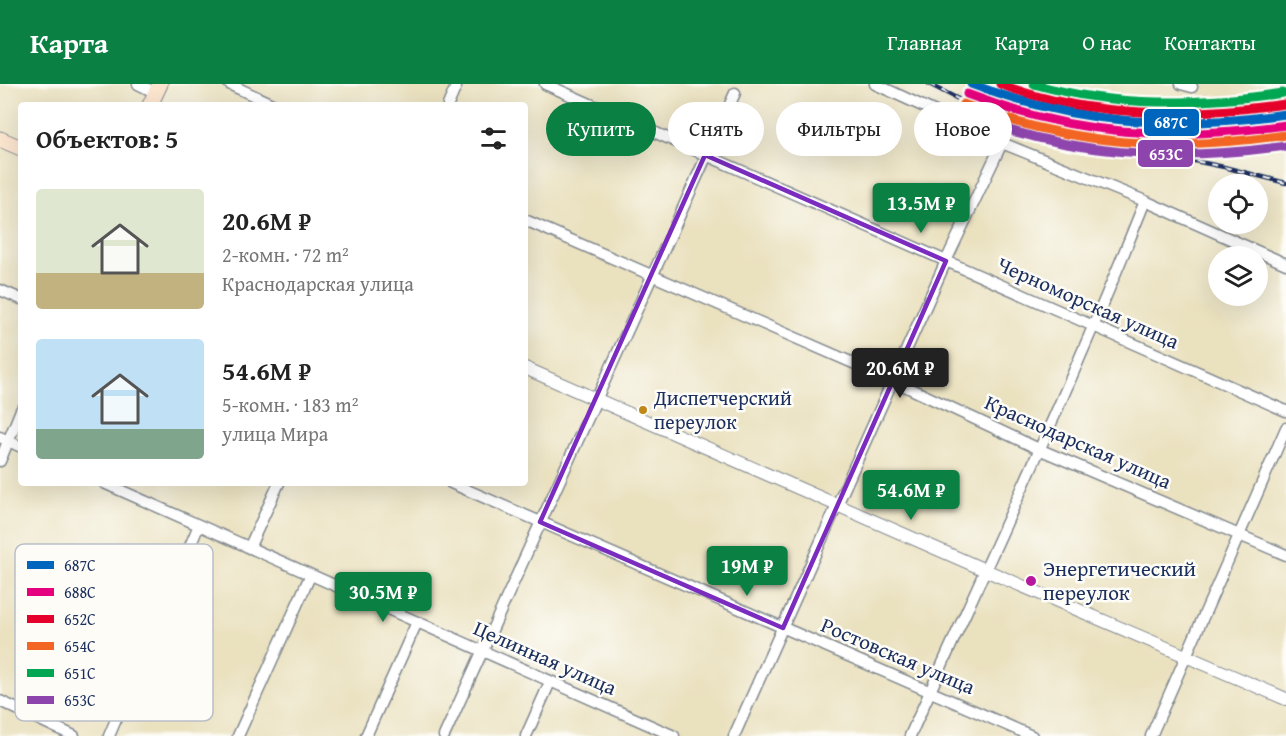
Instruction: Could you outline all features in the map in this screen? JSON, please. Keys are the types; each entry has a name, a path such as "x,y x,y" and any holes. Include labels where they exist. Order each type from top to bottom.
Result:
{"main road":[{"path":"0,139 18,147"}],"street":[{"path":"138,84 156,94"},
{"path":"229,84 268,102"},
{"path":"449,102 457,84"},
{"name":"Черноморская улица","path":"545,84 668,139"},
{"path":"875,84 914,102"},
{"path":"731,102 735,93"},
{"path":"1012,147 1145,201 1286,264"},
{"path":"444,736 540,522 599,399 650,276 705,156"},
{"name":"Черноморская улица","path":"707,156 1286,411"},
{"path":"734,736 892,380 996,156"},
{"path":"910,736 1041,450 1094,328 1145,201"},
{"name":"Краснодарская улица","path":"528,221 892,380 1041,450 1286,555"},
{"path":"0,290 18,298"},
{"path":"528,369 1286,699"},
{"path":"0,460 4,439 18,415"},
{"path":"1151,736 1286,428"},
{"path":"4,439 18,446"},
{"name":"Целинная улица","path":"111,486 550,682 655,732 674,736"},
{"path":"249,548 278,486"},
{"name":"Ростовская улица","path":"458,486 1032,736"},
{"path":"191,544 199,525"},
{"path":"238,736 310,576"},
{"path":"366,736 417,622"},
{"path":"526,736 550,682"},
{"path":"0,701 15,708"},
{"path":"42,721 74,736"},
{"path":"109,736 115,721"}],"highlighted area":[{"path":"705,155 946,261 783,628 540,522"}],"railway":[{"path":"929,84 962,101 1034,128 1224,167 1286,183"},
{"path":"1210,132 1286,137"}],"transit line":[{"name":"687С","path":"971,84 1010,98 1049,108 1088,116 1126,120 1204,122 1286,114"},
{"name":"652С","path":"1000,84 1070,104 1141,112 1177,113 1285,104"},
{"name":"651С","path":"1034,84 1065,92 1127,101 1189,102 1283,93"},
{"name":"688С","path":"967,94 1046,119 1124,131 1203,133 1286,125"},
{"name":"654С","path":"1012,120 1083,137 1122,142 1202,143 1286,135"},
{"name":"653С","path":"1012,130 1080,147 1120,152 1201,154 1286,146"}],"place":[{"name":"Диспетчерский переулок","path":"643,410"},
{"name":"Энергетический переулок","path":"1031,581"}]}
